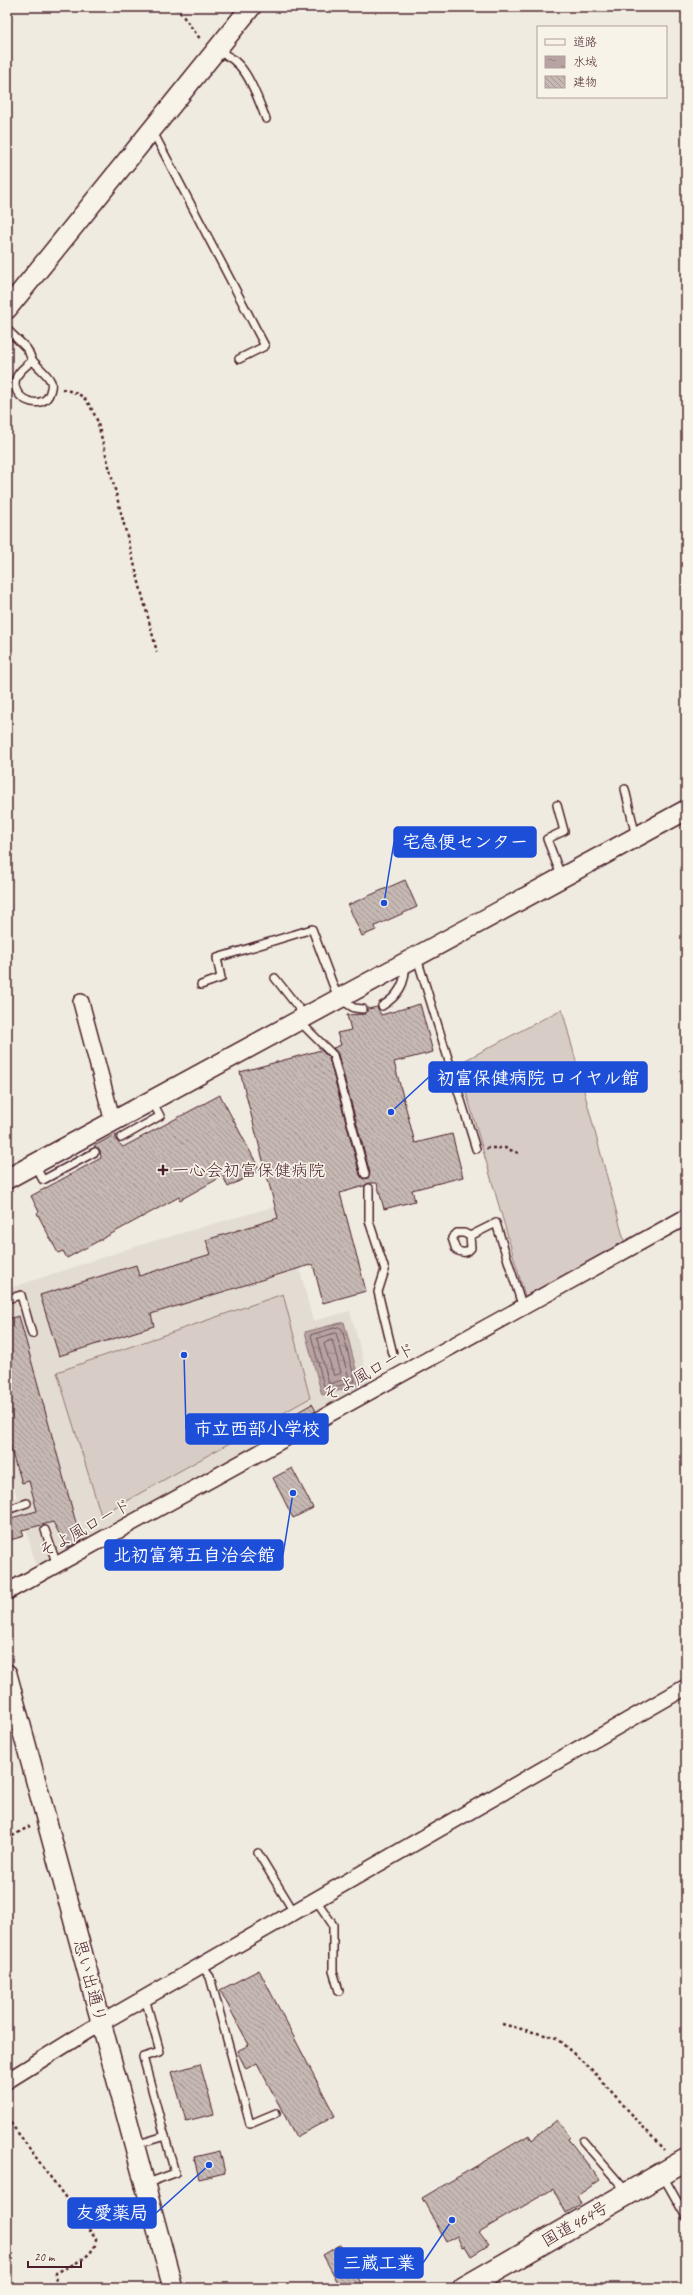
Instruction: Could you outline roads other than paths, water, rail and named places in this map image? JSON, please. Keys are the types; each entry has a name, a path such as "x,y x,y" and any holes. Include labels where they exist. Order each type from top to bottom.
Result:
{"highway":[{"name":"国道464号","path":"473,2286 675,2167"}],"street":[{"path":"7,309 251,7"},
{"path":"7,1179 34,1164 117,1130 152,1101 301,1018 686,810"},
{"path":"81,1002 117,1130"},
{"name":"そよ風ロード","path":"7,1592 240,1460 524,1309 686,1218"},
{"name":"思い出通り","path":"7,1674 173,2288"},
{"path":"7,2081 101,2023 686,1687"}],"lane":[{"path":"214,54 225,54 233,59 247,75 266,119"},
{"path":"152,130 266,346 239,359"},
{"path":"7,329 28,350 32,361 51,381 52,387 49,396 43,401 34,402 25,400 18,394 16,386 17,376 32,361"},
{"path":"625,789 636,837"},
{"path":"557,805 564,831 547,839 562,878"},
{"path":"202,985 222,978 217,958 312,929 338,998 354,1008 363,1009"},
{"path":"382,1006 396,996 401,988 410,959"},
{"path":"410,959 476,1149"},
{"path":"275,978 301,1018 333,1055 365,1174"},
{"path":"34,1164 43,1180 94,1152"},
{"path":"368,1188 369,1222 384,1270 378,1292 393,1354"},
{"path":"470,1236 496,1224 524,1309"},
{"path":"7,1300 21,1295 32,1334"},
{"path":"7,1510 27,1503"},
{"path":"45,1530 57,1565"},
{"path":"258,1853 294,1912"},
{"path":"316,1900 333,1925 333,1971 339,1991"},
{"path":"202,1966 210,1977 250,2124 276,2114"},
{"path":"145,1998 160,2052 143,2057 175,2174 145,2184"},
{"path":"134,2145 165,2136"},
{"path":"583,2140 628,2194"},
{"path":"675,2167 686,2217"}],"water":[{"path":"344,1322 360,1385 322,1395 305,1332"}],"place":[{"name":"宅急便センター","path":"384,903"},
{"name":"初富保健病院 ロイヤル館","path":"391,1112"},
{"name":"一心会初富保健病院","path":"163,1170"},
{"name":"市立西部小学校","path":"184,1355"},
{"name":"北初富第五自治会館","path":"293,1493"},
{"name":"友愛薬局","path":"209,2165"},
{"name":"三蔵工業","path":"452,2220"}]}
